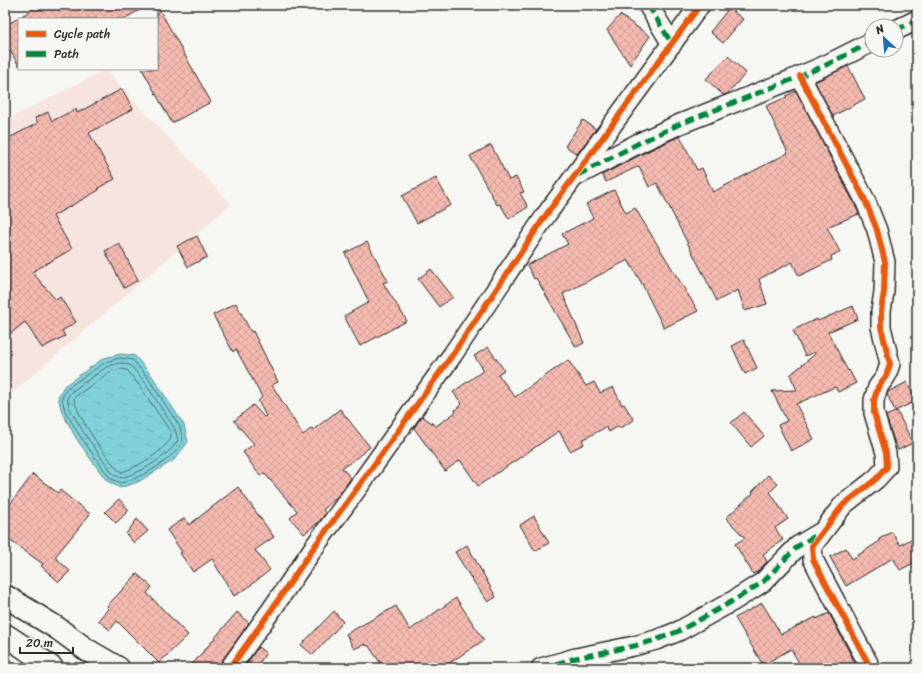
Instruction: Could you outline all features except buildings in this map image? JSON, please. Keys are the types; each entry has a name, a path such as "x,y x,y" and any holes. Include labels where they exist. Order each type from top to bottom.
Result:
{"highway":[{"path":"5,596 57,628 87,650 118,668"},
{"path":"5,635 52,668"}],"street":[{"path":"648,5 672,44"},
{"path":"230,668 317,543 453,354 573,178 700,5"},
{"path":"904,26 917,20"},
{"path":"573,178 680,124 826,65 864,46"},
{"path":"800,76 864,200 877,230 885,262 881,327 890,364 886,376 878,388 874,400 874,413 886,453 887,467 876,479 843,505 821,532 812,546 813,559 868,663 868,668"},
{"path":"541,668 576,658 634,646 680,631 763,582 798,546 821,532"}],"shaded area":[{"path":"105,70 231,204 5,399 5,121"}],"water":[{"path":"121,354 135,356 152,376 184,425 188,442 174,460 138,482 120,488 107,481 76,438 62,412 58,397 64,386 104,358"}],"marked path":[{"path":"648,5 672,44"},
{"path":"904,26 917,20"},
{"path":"578,175 639,143 680,124 791,80 864,46"},
{"path":"541,668 576,658 634,646 656,640 679,631 733,601 763,582 798,546 818,534"}],"cycle path":[{"path":"230,668 317,543 453,354 546,215 700,5"},
{"path":"800,76 865,200 877,230 885,262 881,327 890,364 886,376 878,387 874,400 874,413 886,453 887,467 876,479 843,505 812,546 813,559 868,663 868,668"}]}
